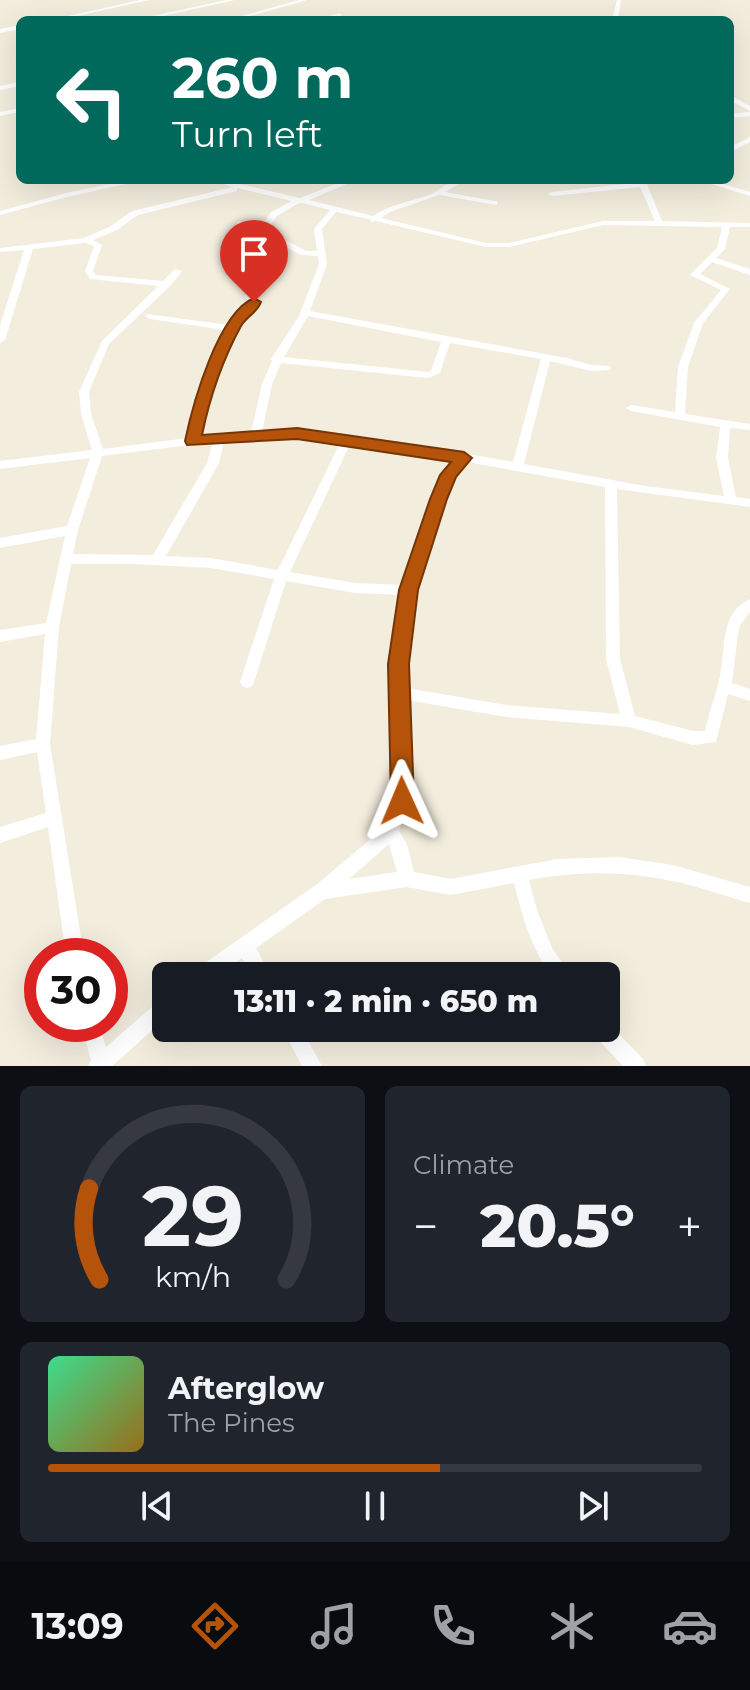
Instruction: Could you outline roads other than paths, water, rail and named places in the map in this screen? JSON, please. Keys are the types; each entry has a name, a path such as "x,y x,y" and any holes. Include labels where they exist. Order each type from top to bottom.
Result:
{"street":[{"path":"72,16 147,0"},
{"path":"156,16 233,0"},
{"path":"245,16 305,0"},
{"path":"336,16 340,15"},
{"path":"0,213 120,184"},
{"path":"0,250 86,240 114,228 135,213 234,184 296,202 470,243 497,245 603,223 750,225"},
{"path":"262,228 274,214 342,184"},
{"path":"372,220 387,210 438,193 454,184"},
{"path":"552,194 629,184"},
{"path":"645,184 660,225"},
{"path":"716,184 750,194"},
{"path":"438,193 494,203"},
{"path":"256,434 276,359 305,313 323,264 318,229 333,211"},
{"path":"240,223 262,228"},
{"path":"680,415 683,367 699,323 726,289 694,275 721,249 727,224"},
{"path":"262,228 265,234 298,247 304,253 322,254"},
{"path":"86,240 98,245 89,271 93,277 167,284"},
{"path":"0,340 30,245"},
{"path":"711,259 750,272"},
{"path":"72,938 43,744 52,627 72,530 98,451 83,402 86,383 98,353 111,336 178,271"},
{"path":"193,441 202,397 233,328 240,315 255,305 248,296"},
{"path":"305,313 591,368 607,368"},
{"path":"150,316 233,328"},
{"path":"276,359 428,375 435,373 446,340"},
{"path":"517,468 546,359"},
{"path":"631,408 725,426 750,427"},
{"path":"725,426 722,458 731,501"},
{"path":"0,465 256,434 297,434 347,439 611,484 750,503"},
{"path":"157,560 213,463 219,438"},
{"path":"247,682 281,577 347,439"},
{"path":"220,962 322,891 391,832 402,801 398,664 409,590 449,475 464,458"},
{"path":"611,484 613,659 629,721"},
{"path":"0,543 72,530"},
{"path":"66,559 211,563 355,588 409,590"},
{"path":"399,693 506,711 629,721 693,738 711,737 724,687 730,629 739,613 750,604"},
{"path":"0,636 52,627"},
{"path":"724,687 750,695"},
{"path":"0,753 43,744"},
{"path":"0,835 53,818"},
{"path":"391,832 399,844 407,879"},
{"path":"322,891 407,879 451,887 557,867 619,865 673,873 750,895"},
{"path":"520,876 529,910 552,962"},
{"path":"244,944 254,962"},
{"path":"94,1042 100,1065 152,1019"},
{"path":"299,1042 312,1066"},
{"path":"614,1042 636,1066"}]}
